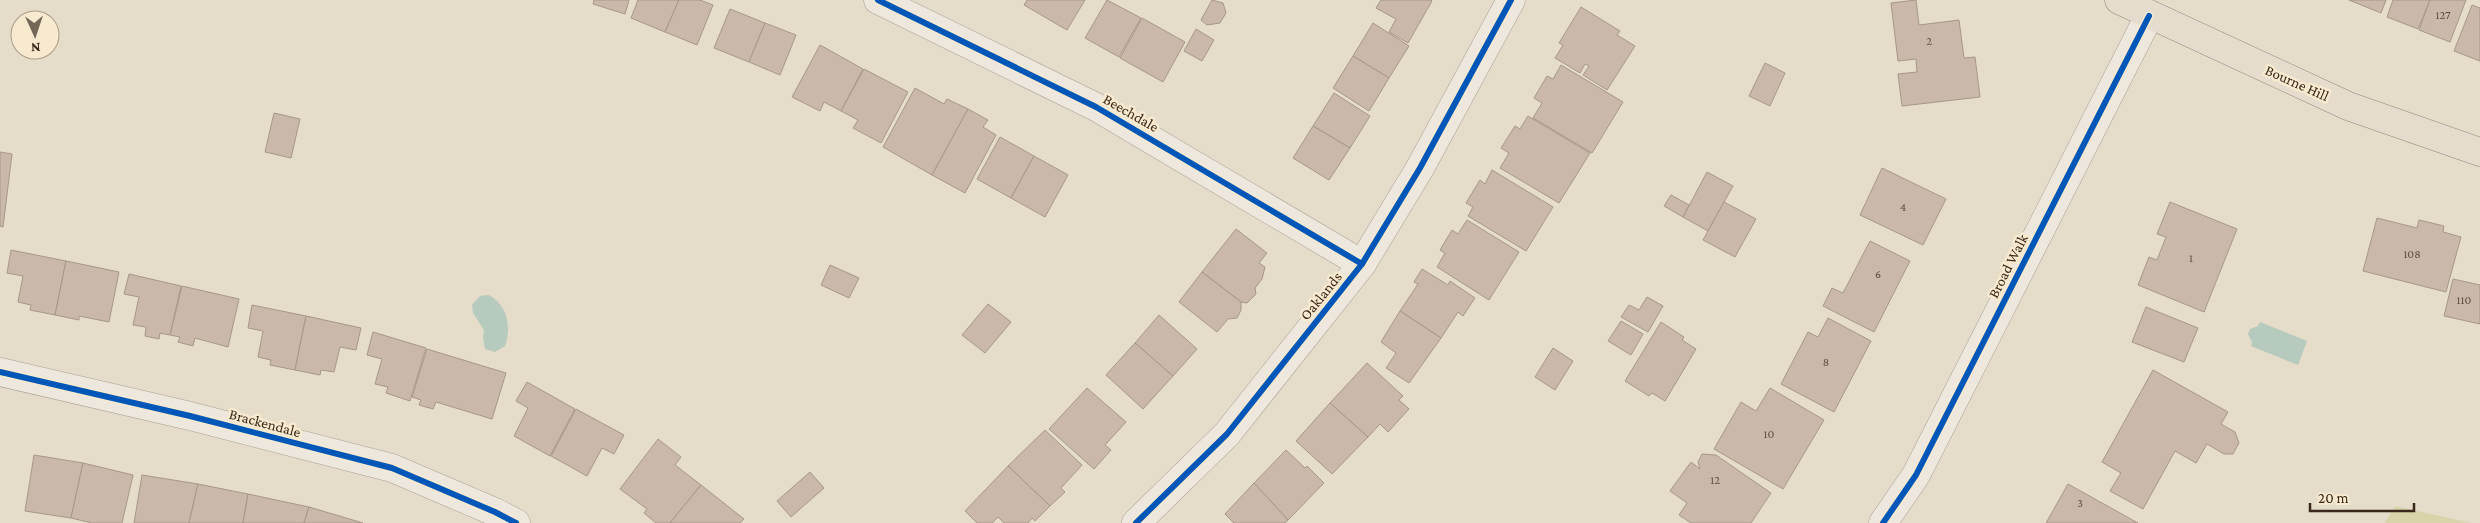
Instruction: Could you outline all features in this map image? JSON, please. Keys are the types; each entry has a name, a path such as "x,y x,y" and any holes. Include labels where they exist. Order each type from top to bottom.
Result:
{"main road":[{"name":"Bourne Hill","path":"2119,0 2149,16 2348,106 2480,152"}],"street":[{"name":"Beechdale","path":"878,0 1096,107 1362,264"},
{"name":"Oaklands","path":"1136,523 1227,434 1362,264 1420,168 1511,0"},
{"name":"Broad Walk","path":"1883,523 1916,475 2149,16"},
{"name":"Brackendale","path":"0,372 190,416 392,468 495,512 516,523"}],"shaded area":[{"path":"489,295 504,310 508,324 505,346 495,352 485,349 484,330 473,313 472,305 480,296"},
{"path":"2260,322 2307,341 2298,365 2251,346 2252,342 2248,334 2250,329 2258,326"},
{"path":"2395,506 2471,523 2385,523"}],"building":[{"path":"594,0 629,0 625,14 593,4"},
{"path":"638,0 679,0 665,32 631,18"},
{"path":"679,0 700,0 713,5 697,45 665,32"},
{"path":"1027,0 1085,0 1067,30 1024,5"},
{"path":"1107,0 1141,18 1119,57 1085,38"},
{"path":"1212,0 1223,3 1226,13 1220,23 1207,25 1201,20"},
{"path":"1381,0 1432,1 1408,43 1389,32 1396,19 1376,8"},
{"path":"1916,0 1919,25 1959,20 1964,58 1975,57 1980,97 1902,106 1898,74 1917,72 1916,59 1898,61 1891,3"},
{"path":"2349,0 2386,0 2381,13"},
{"path":"2393,0 2430,0 2418,29 2387,17"},
{"path":"2430,0 2466,0 2450,42 2419,30"},
{"path":"2472,5 2480,8 2480,61 2454,51"},
{"path":"1581,7 1620,31 1617,35 1635,46 1607,90 1583,75 1589,66 1585,64 1580,73 1555,58 1563,45 1559,43"},
{"path":"730,9 765,23 749,62 714,48"},
{"path":"1142,18 1185,42 1163,82 1120,58"},
{"path":"765,23 796,35 780,75 749,62"},
{"path":"1373,23 1409,46 1389,78 1353,56"},
{"path":"1196,29 1214,40 1202,61 1184,51"},
{"path":"820,45 863,69 841,111 824,102 820,111 792,97"},
{"path":"1353,56 1389,78 1369,111 1333,88"},
{"path":"1765,63 1785,73 1770,106 1749,96"},
{"path":"1561,65 1623,102 1592,153 1533,118 1542,103 1534,98 1547,76 1553,79"},
{"path":"864,69 908,92 881,143 853,128 858,120 841,111"},
{"path":"915,88 944,104 947,99 968,109 932,175 883,147"},
{"path":"1334,93 1370,116 1350,148 1313,126"},
{"path":"968,109 988,120 983,127 996,135 965,193 932,175"},
{"path":"274,113 300,119 291,158 265,152"},
{"path":"1528,116 1590,153 1559,203 1500,168 1509,153 1501,148 1515,126 1520,129"},
{"path":"1313,126 1350,148 1329,180 1293,158"},
{"path":"1000,137 1034,156 1011,198 977,179"},
{"path":"0,152 12,154 3,227 0,226"},
{"path":"1034,156 1068,175 1045,217 1011,198"},
{"path":"1882,168 1946,199 1923,245 1860,215"},
{"path":"1492,170 1553,207 1526,251 1468,216 1473,207 1466,203 1480,180 1485,184"},
{"path":"1707,172 1733,186 1708,231 1683,217"},
{"path":"1671,195 1689,205 1683,217 1664,206"},
{"path":"1724,202 1756,219 1735,257 1703,240"},
{"path":"2170,202 2237,229 2204,312 2138,285 2149,257 2157,260 2166,237 2157,234"},
{"path":"2377,218 2417,228 2419,220 2444,226 2443,232 2461,237 2446,292 2363,271"},
{"path":"1467,220 1519,252 1489,300 1437,267 1445,253 1440,250 1452,230 1458,234"},
{"path":"1236,229 1267,253 1259,263 1265,267 1262,279 1255,288 1256,294 1247,303 1241,302 1202,272"},
{"path":"1870,241 1910,261 1874,332 1823,306 1832,288 1843,293"},
{"path":"11,250 66,261 55,315 30,310 31,305 18,302 23,276 7,273"},
{"path":"66,261 119,272 109,322 79,316 79,320 55,315"},
{"path":"830,265 859,278 849,298 821,285"},
{"path":"1422,269 1448,285 1450,281 1475,298 1463,316 1458,312 1441,338 1400,311 1418,284 1414,282"},
{"path":"1202,272 1241,302 1241,310 1237,318 1228,319 1217,332 1179,302"},
{"path":"129,274 181,286 170,335 160,333 159,339 145,336 146,327 133,325 139,297 124,294"},
{"path":"2453,279 2480,285 2480,324 2444,316"},
{"path":"182,286 239,299 228,347 195,338 193,346 178,342 180,337 170,335"},
{"path":"1647,297 1663,306 1648,332 1621,317 1629,305 1639,310"},
{"path":"988,304 1011,322 985,353 962,335"},
{"path":"252,305 306,316 295,370 270,365 271,360 258,357 263,331 248,328"},
{"path":"2146,307 2198,328 2184,362 2132,342"},
{"path":"1400,311 1441,338 1409,383 1386,368 1396,353 1381,342"},
{"path":"1159,315 1197,349 1173,376 1135,343"},
{"path":"306,316 361,328 356,350 340,347 334,372 321,370 320,375 295,370"},
{"path":"1828,318 1871,341 1834,412 1781,384 1808,332 1818,337"},
{"path":"1621,321 1643,334 1631,355 1608,341"},
{"path":"1661,322 1684,337 1682,340 1696,349 1665,401 1652,393 1649,396 1625,381"},
{"path":"373,332 426,348 410,401 386,393 388,387 375,384 382,359 367,355"},
{"path":"1135,343 1173,376 1143,409 1106,375"},
{"path":"1553,348 1573,361 1555,390 1535,377"},
{"path":"427,349 506,373 492,419 436,402 433,409 419,405 421,400 412,397"},
{"path":"1367,363 1403,396 1399,400 1409,409 1388,432 1380,424 1368,437 1330,403"},
{"path":"2153,370 2228,412 2221,424 2235,432 2239,443 2233,454 2224,454 2207,444 2196,463 2175,451 2143,509 2110,491 2121,473 2102,462"},
{"path":"527,382 575,409 550,456 514,436 528,408 516,401"},
{"path":"1087,388 1126,422 1105,445 1111,450 1094,469 1049,429"},
{"path":"1770,388 1824,420 1783,489 1714,449 1741,402 1756,411"},
{"path":"1330,403 1368,437 1332,474 1296,441"},
{"path":"576,409 624,435 614,454 602,448 587,476 551,456"},
{"path":"1045,430 1082,465 1061,488 1065,492 1050,506 1008,466"},
{"path":"658,439 681,457 675,465 701,485 670,523 656,523 644,513 647,509 620,489"},
{"path":"1286,450 1305,468 1307,466 1324,483 1288,520 1254,483"},
{"path":"1702,454 1716,455 1771,493 1751,523 1691,523 1679,515 1687,503 1670,491 1691,462 1700,469 1698,462"},
{"path":"34,455 83,463 71,518 25,511"},
{"path":"83,463 133,475 122,523 92,523 71,518"},
{"path":"1008,466 1050,506 1035,521 1032,518 1028,523 1004,523 998,517 992,523 977,523 965,511"},
{"path":"810,472 824,488 791,517 777,501"},
{"path":"142,475 198,484 189,523 134,523"},
{"path":"1254,483 1288,520 1285,523 1234,523 1225,514"},
{"path":"198,484 248,494 243,523 189,523"},
{"path":"2068,484 2138,523 2046,523"},
{"path":"701,485 744,519 740,523 670,523"},
{"path":"248,494 309,507 304,523 243,523"},
{"path":"309,507 363,523 304,523"}],"cycle path":[{"path":"878,0 1096,107 1362,264"},
{"path":"1136,523 1227,434 1362,264 1420,168 1511,0"},
{"path":"1883,523 1916,475 2149,16"},
{"path":"0,372 190,416 392,468 495,512 516,523"}]}
